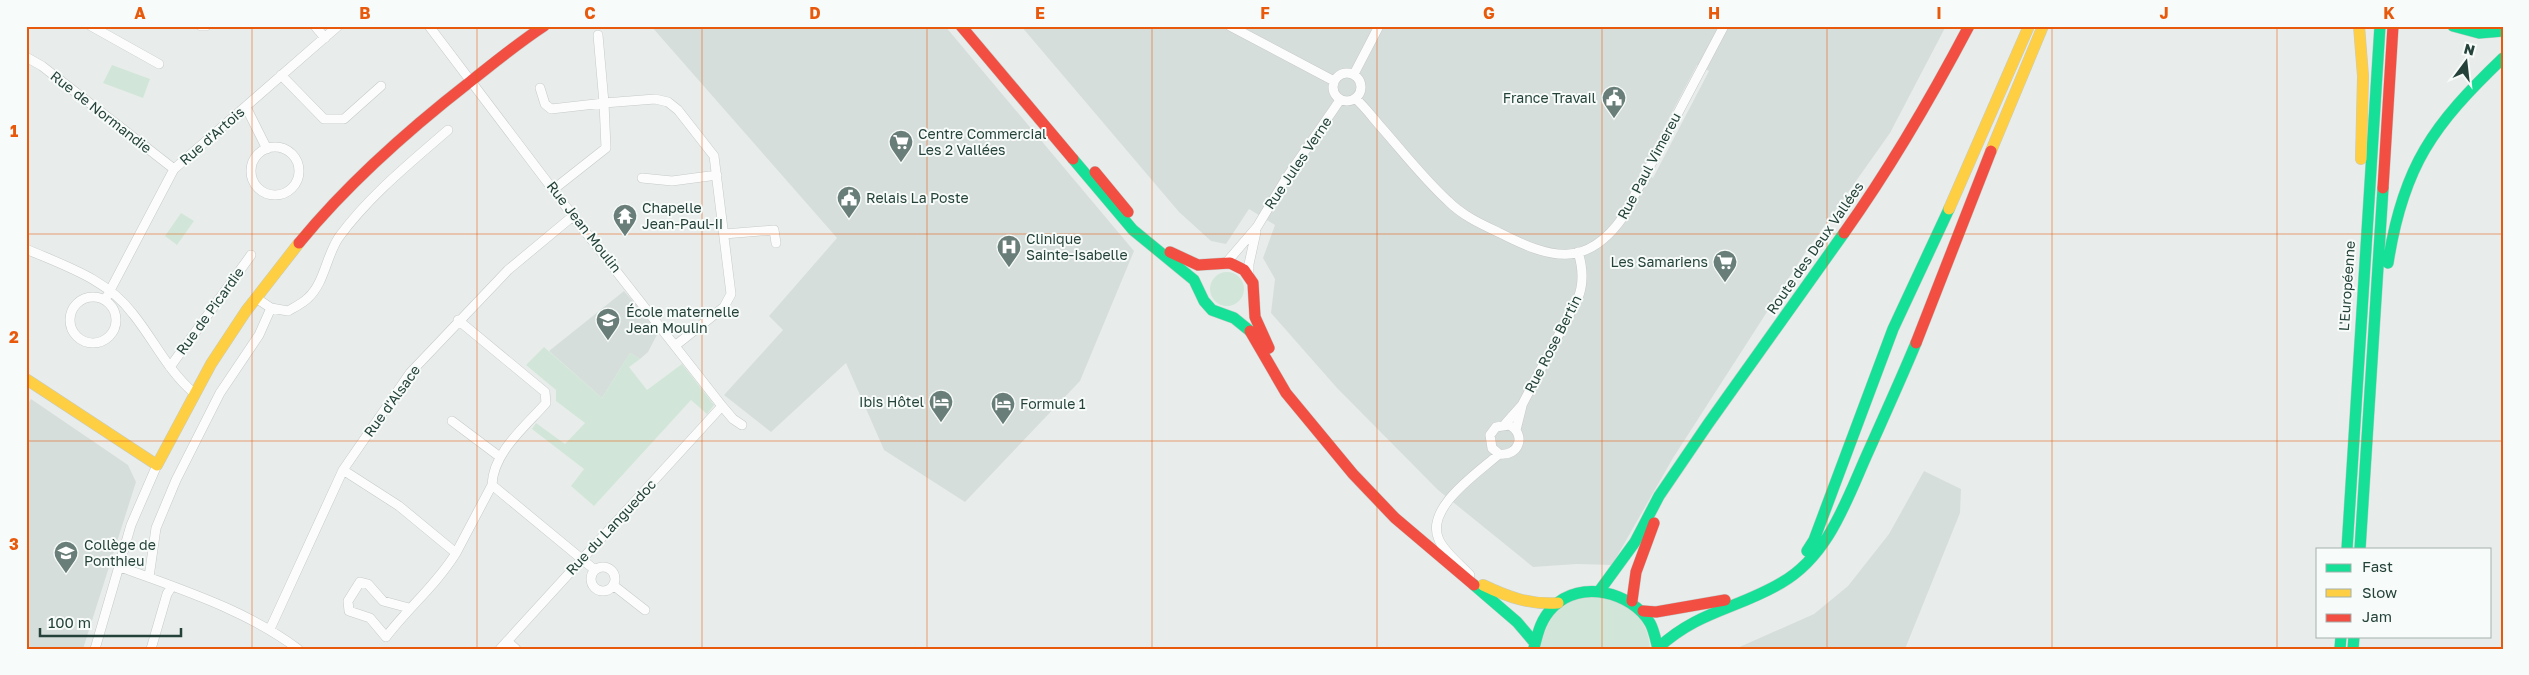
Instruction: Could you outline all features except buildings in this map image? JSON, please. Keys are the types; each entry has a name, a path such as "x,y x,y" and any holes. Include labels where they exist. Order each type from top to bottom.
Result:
{"main road":[{"path":"530,35 538,26"},
{"path":"26,379 102,431 157,465 194,393 256,298 295,248 348,189 404,136 471,81 544,26"},
{"path":"961,26 1133,230 1194,280 1206,305 1249,329 1286,393 1353,474 1395,518 1517,622 1534,646"},
{"path":"969,26 1148,235 1185,260 1198,265 1221,264 1241,267 1250,276 1253,283 1255,317 1303,414"},
{"name":"Route des Deux Vallées","path":"1600,590 1634,542 1660,496 1708,424 1887,172 1931,99 1968,26"},
{"path":"1658,648 1668,636 1682,626 1769,590 1795,574 1808,564 1829,534 1896,392 2042,26"},
{"path":"2348,524 2351,382 2360,219 2362,44 2359,26"},
{"name":"L'Européenne","path":"2347,548 2380,26"},
{"path":"2360,548 2393,26"},
{"path":"2453,26 2479,33 2503,31"},
{"path":"1644,611 1656,612 1710,604 1733,597 1782,576 1793,568 1810,548 1893,329 1978,147 2027,29"},
{"path":"2364,486 2376,400 2390,246 2401,194 2419,155 2446,114 2503,58"},
{"path":"1201,294 1204,278 1221,264"},
{"path":"1226,316 1245,309 1253,295"},
{"name":"Route des Deux Vallées","path":"1632,601 1635,578 1642,551 1673,478"},
{"path":"1460,573 1521,602 1532,605 1558,603 1578,593 1600,590 1614,593 1632,601 1644,611 1653,626 1658,648"},
{"path":"1534,646 1541,624 1558,603"}],"street":[{"path":"91,26 159,64"},
{"path":"201,26 206,26"},
{"path":"315,26 325,38"},
{"name":"Rue d'Artois","path":"105,300 174,169 338,26"},
{"path":"1230,26 1334,82"},
{"path":"1354,74 1379,26"},
{"name":"Rue Paul Vimereu","path":"1356,99 1430,183 1460,212 1541,252 1555,255 1578,252 1590,249 1604,239 1623,217 1724,26"},
{"name":"Rue Jean Moulin","path":"435,28 471,81 573,216 722,406 733,419 742,425"},
{"path":"554,189 606,148 598,35"},
{"name":"Rue de Normandie","path":"26,56 42,66 174,169"},
{"path":"1345,73 1354,74 1360,80 1362,88 1356,99 1346,102 1340,100 1334,92 1334,82 1345,73"},
{"path":"281,76 324,118 344,119 380,86"},
{"path":"540,88 545,104 551,110 655,99 668,102 678,110 714,156 731,294 724,307 676,345"},
{"name":"Rue Jules Verne","path":"1221,264 1258,227 1287,177 1340,100"},
{"path":"246,107 267,149"},
{"path":"256,298 271,308 288,311 308,299 318,285 338,238 359,212 388,182 448,130"},
{"path":"275,147 290,152 299,166 297,182 285,193 269,194 262,192 253,180 252,165 260,153 267,149 275,147"},
{"path":"642,178 672,181 717,175"},
{"name":"Rue d'Alsace","path":"270,629 342,470 410,373 458,320 508,270 573,216"},
{"name":"Rue Jules Verne","path":"1250,276 1249,264 1258,227"},
{"path":"724,234 774,230 776,243"},
{"name":"Rue de Picardie","path":"26,248 86,275 111,290 133,313 180,381 194,393"},
{"name":"Rue Rose Bertin","path":"1516,430 1522,405 1581,291 1582,272 1578,252"},
{"name":"Rue de Picardie","path":"170,367 251,255"},
{"path":"90,297 105,300 115,312 116,327 112,334 100,343 92,344 78,338 70,325 70,317 76,303 90,297"},
{"path":"149,577 151,550 156,528 176,480 220,393 259,336 271,308"},
{"path":"409,608 383,601 368,584 360,582 348,601 349,611 370,618 386,637 409,608 445,570 492,485 493,472 500,458 546,403 547,397 545,392 458,320"},
{"name":"Rue Rose Bertin","path":"1505,424 1522,405"},
{"name":"Rue du Languedoc","path":"500,649 722,406"},
{"path":"452,421 500,458"},
{"path":"1477,582 1441,543 1437,532 1437,518 1443,506 1499,454 1509,454 1517,449 1520,440 1516,430 1505,424 1496,427 1490,435 1490,444 1499,454"},
{"path":"94,649 132,525 157,465"},
{"path":"342,470 399,506 456,553"},
{"path":"492,485 595,570"},
{"path":"118,566 172,586 270,629 298,649"},
{"path":"595,570 600,568 611,570 614,574 614,585"},
{"path":"595,570 592,581 594,586 604,591 614,585"},
{"path":"614,585 645,610"},
{"path":"152,649 167,594 172,586"},
{"path":"507,641 516,649"}],"shaded area":[{"path":"651,26 945,26 1134,251 1080,381 965,502 884,450 846,363 771,432 724,395 783,330 769,316 837,238"},
{"path":"1021,26 1946,26 1890,133 1803,256 1673,458 1612,565 1577,564 1533,567 1438,490 1337,388 1271,313 1275,279 1263,258 1275,225 1249,209 1226,244 1211,241 1179,212","holes":["1697,65 1709,71 1653,178 1641,171"]},
{"name":"École maternelle Jean Moulin","path":"624,291 659,331 648,352 640,359 630,353 602,398 549,351"},
{"name":"Collège de Ponthieu","path":"31,399 128,465 136,482 83,649 26,649 26,406"},
{"path":"1924,471 1961,489 1960,513 1905,649 1735,649 1814,614 1848,586 1889,534"}],"green space":[{"path":"112,65 150,79 143,98 103,83"},
{"path":"181,213 194,221 177,245 165,236"},
{"path":"1227,272 1234,273 1239,277 1243,282 1243,296 1239,301 1234,305 1227,306 1220,305 1215,301 1211,296 1210,289 1211,282 1215,277 1220,273"},
{"path":"544,347 602,398 630,353 640,359 629,367 647,390 682,364 714,405 707,414 691,400 594,506 571,486 584,469 532,429 536,423 565,444 585,423 556,401 556,390 526,365"},
{"path":"1607,596 1631,611 1642,622 1649,638 1650,649 1540,649 1544,633 1551,619 1567,602 1579,598"}],"traffic: fast":[{"path":"2347,548 2380,26"},
{"path":"2453,26 2479,33 2503,31"},
{"path":"2388,263 2402,199 2425,149 2458,105 2503,58"},
{"path":"1073,159 1133,230 1194,280 1204,301 1212,310 1234,318 1250,331"},
{"path":"2360,548 2383,188"},
{"path":"1807,551 1814,540 1893,329 1949,209"},
{"path":"1600,590 1635,542 1659,496 1708,424 1844,233"},
{"path":"1658,648 1673,636 1703,618 1765,592 1781,583 1798,571 1812,557 1825,541 1844,506 1916,343"},
{"path":"1474,585 1517,622 1534,642"},
{"path":"1534,648 1543,621 1553,607 1564,598 1577,593 1591,592 1619,597 1631,603 1642,612 1650,623 1658,649"},
{"path":"2340,649 2341,638"},
{"path":"2353,649 2354,638"}],"traffic: slow":[{"path":"1949,209 2029,26"},
{"path":"1991,151 2043,26"},
{"path":"2359,26 2363,76 2361,159"},
{"path":"26,379 157,465 211,364 246,311 299,243"},
{"path":"1483,585 1519,599 1538,603 1558,603"}],"traffic: jam":[{"path":"299,243 338,199 380,157 498,60 544,26"},
{"path":"961,26 1073,159"},
{"path":"1844,233 1910,132 1969,26"},
{"path":"2383,188 2393,26"},
{"path":"1916,343 1991,151"},
{"path":"1095,172 1128,212"},
{"path":"1170,252 1198,265 1230,263 1244,270 1253,283 1255,317 1269,348"},
{"path":"1250,331 1286,393 1353,474 1395,518 1474,585"},
{"path":"1632,601 1636,572 1654,523"},
{"path":"1643,611 1656,612 1725,600"}],"place":[{"name":"France Travail","path":"1614,119"},
{"name":"Centre Commercial Les 2 Vallées","path":"901,163"},
{"name":"Relais La Poste","path":"849,219"},
{"name":"Chapelle Jean-Paul-II","path":"625,237"},
{"name":"Clinique Sainte-Isabelle","path":"1009,268"},
{"name":"Les Samariens","path":"1725,283"},
{"name":"École maternelle Jean Moulin","path":"608,341"},
{"name":"Ibis Hôtel","path":"941,423"},
{"name":"Formule 1","path":"1003,425"},
{"name":"Collège de Ponthieu","path":"66,574"}]}
